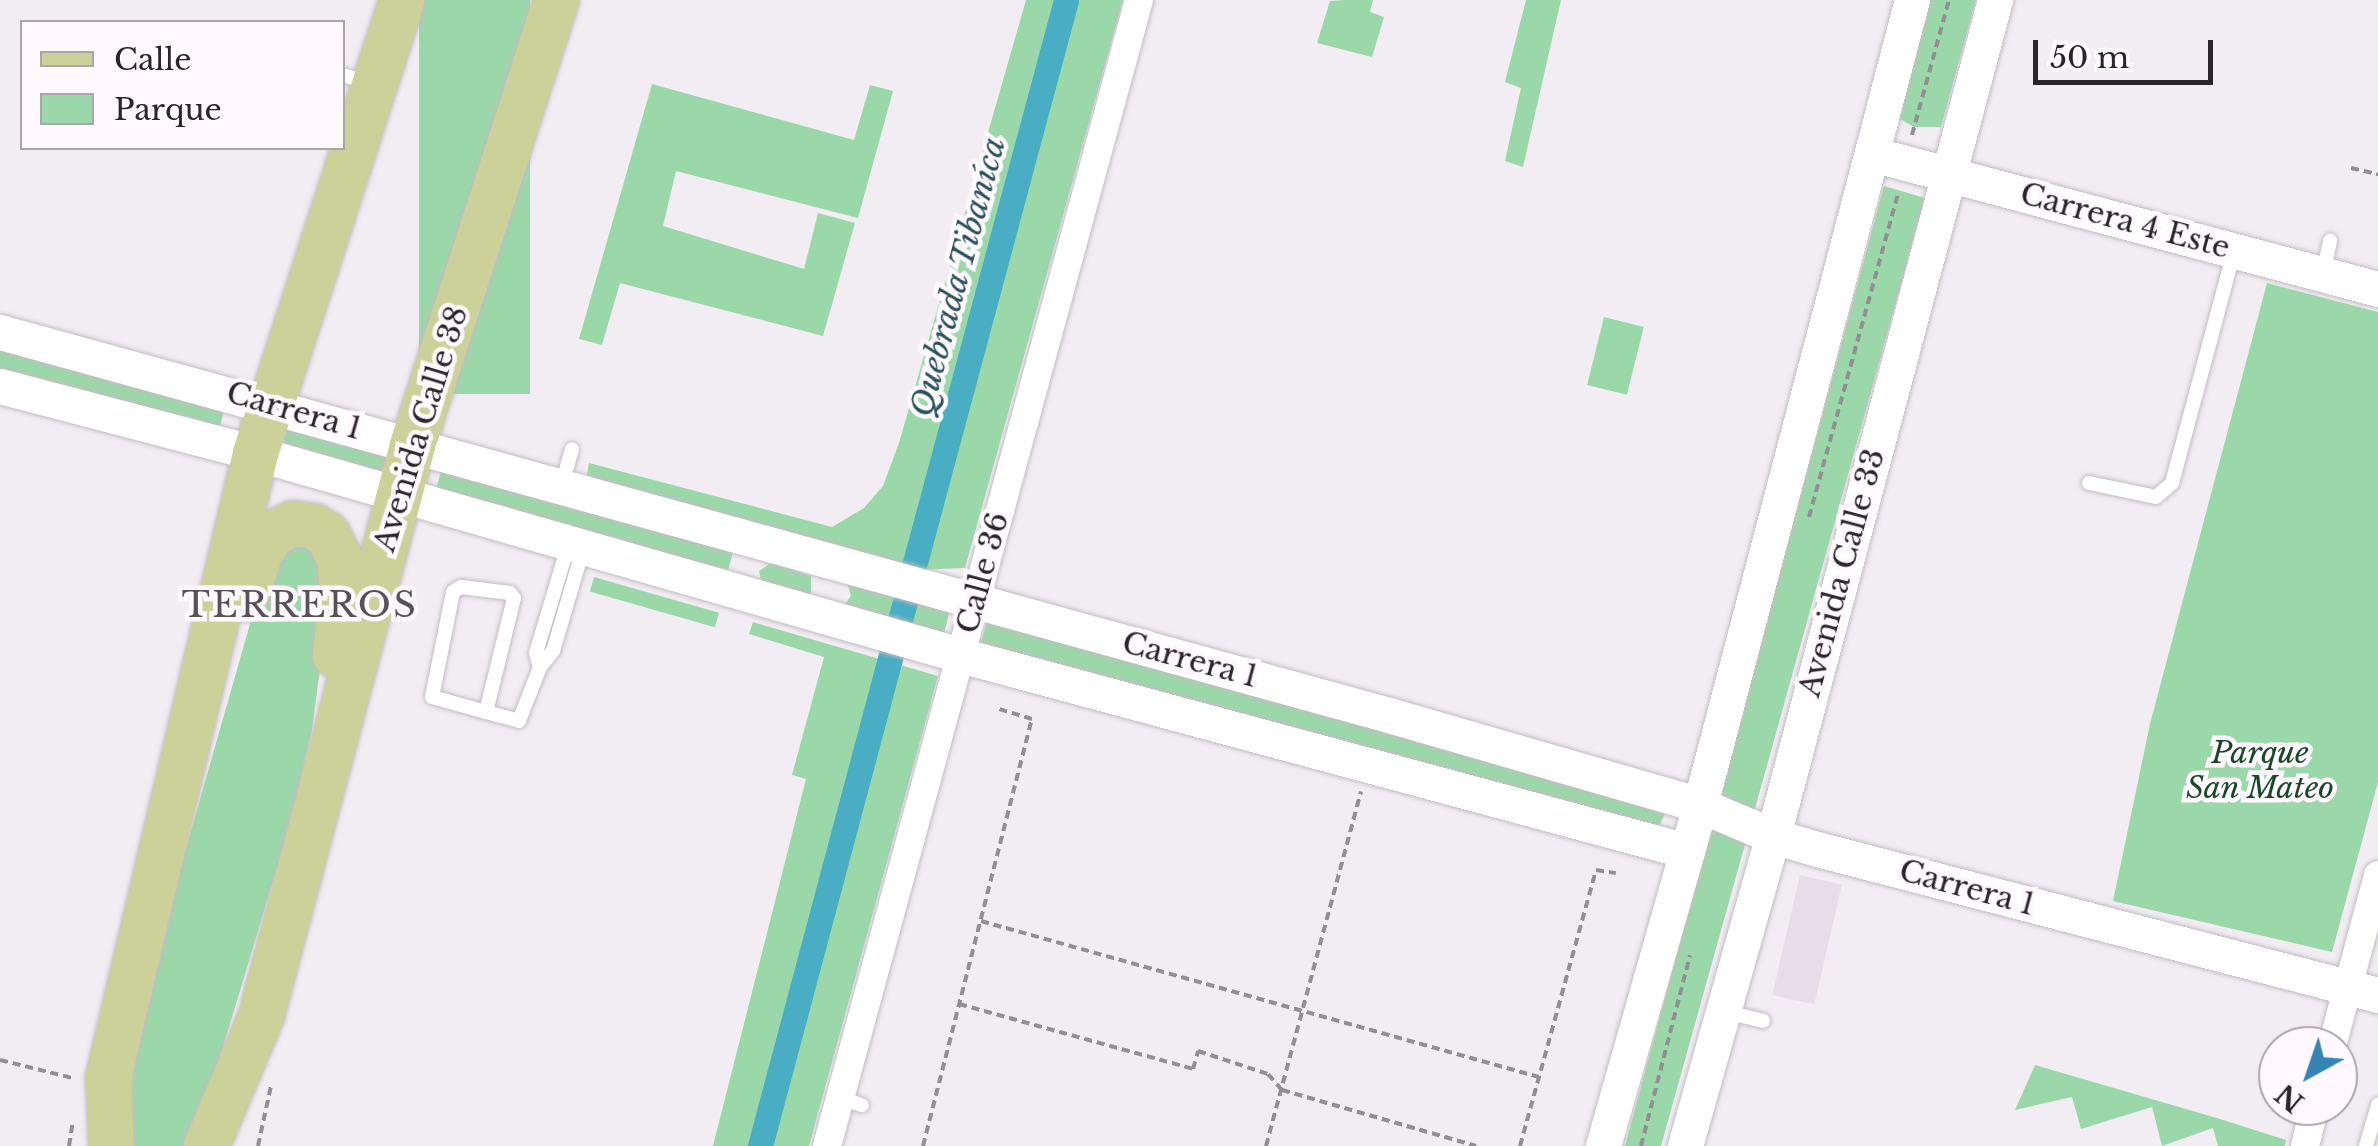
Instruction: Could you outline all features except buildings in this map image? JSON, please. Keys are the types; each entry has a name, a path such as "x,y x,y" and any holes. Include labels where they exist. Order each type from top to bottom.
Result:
{"main road":[{"path":"345,134 360,80 401,0"},
{"name":"Avenida Calle 38","path":"206,1146 260,1016 412,445 556,0"},
{"path":"92,1146 90,1078 167,821 255,452 340,150"},
{"path":"167,821 226,673 260,551 273,533 293,523 314,526 327,534 339,558 342,588 324,776"},
{"path":"237,1146 260,1016"},
{"path":"90,1078 110,1146"}],"street":[{"name":"Calle 36","path":"826,1146 851,1102 960,655 1093,203 1139,0"},
{"path":"1604,1146 1700,805 1912,0"},
{"name":"Avenida Calle 33","path":"1685,1146 1858,539 1995,0"},
{"name":"Carrera 4 Este","path":"1872,154 2234,250 2327,258 2378,289"},
{"name":"Carrera 1","path":"0,332 270,403 560,490 1394,708 1700,805 1772,836 2096,915 2363,991"},
{"name":"Carrera 1","path":"0,386 255,452 960,655 1687,851"},
{"path":"743,592 739,572 744,558 777,547"},
{"path":"801,608 820,606 831,593 831,576 811,557"},
{"path":"2343,1026 2363,991 2378,875"}],"lane":[{"path":"2089,483 2156,497 2172,484 2234,250"},
{"path":"560,490 572,450"},
{"path":"486,712 514,598 510,593 461,587 454,592 432,697 486,712 519,721 540,667 536,653 576,544"},
{"path":"1724,1012 1763,1021"},
{"path":"2366,1146 2378,1105"}],"path":[{"path":"2351,168 2378,174"},
{"path":"924,1146 1032,719 1000,709"},
{"path":"1266,1146 1361,792"},
{"path":"1520,1146 1596,870 1616,873"},
{"path":"981,920 1539,1077"},
{"path":"960,1004 1193,1069 1198,1051 1268,1074 1282,1090 1476,1146"},
{"path":"0,1060 90,1078"}],"shaded area":[{"path":"1800,875 1842,885 1814,1005 1772,995"}],"green space":[{"path":"419,0 530,0 530,394 419,394"},
{"path":"1026,0 1123,0 965,568 913,570 586,480 589,463 832,527 864,508 883,486 899,443"},
{"path":"1373,0 1370,12 1384,17 1372,57 1317,43 1330,1"},
{"path":"1526,0 1561,0 1523,167 1505,161 1521,88 1505,82"},
{"path":"1928,0 1976,0 1941,127 1914,127 1895,116"},
{"path":"652,84 854,140 870,85 893,91 858,218 676,171 663,226 804,269 818,213 855,223 823,336 620,283 602,345 579,339"},
{"path":"1884,186 1925,198 1661,1146 1625,1146"},
{"name":"Parque San Mateo","path":"2267,283 2378,312 2378,782 2332,952 2113,901 2150,724"},
{"path":"1604,317 1644,327 1627,395 1587,385"},
{"path":"0,347 225,407 219,430 0,372"},
{"path":"289,422 389,451 383,473 283,444"},
{"path":"441,471 734,549 728,570 436,491"},
{"path":"284,543 321,545 330,593 312,730 291,822 193,1146 125,1146 133,1072 173,894 260,589"},
{"path":"771,563 811,576 811,595 762,586 759,571"},
{"path":"594,577 719,613 715,627 590,591"},
{"path":"847,582 949,613 944,634 842,608 851,596"},
{"path":"987,621 1667,809 1658,829 980,646"},
{"path":"753,622 938,676 809,1146 713,1146 806,779 792,775 824,657 749,634"},
{"path":"2035,1065 2286,1140 2285,1146 2218,1146 2213,1128 2162,1146 2152,1107 2081,1129 2072,1097 2015,1110"}],"waterway":[{"name":"Quebrada Tibaníca","path":"913,570 1066,0"},
{"name":"Quebrada Tibaníca","path":"899,623 906,598"},
{"name":"Quebrada Tibaníca","path":"760,1146 892,651"}],"district":[{"name":"TERREROS","path":"300,605"}]}
